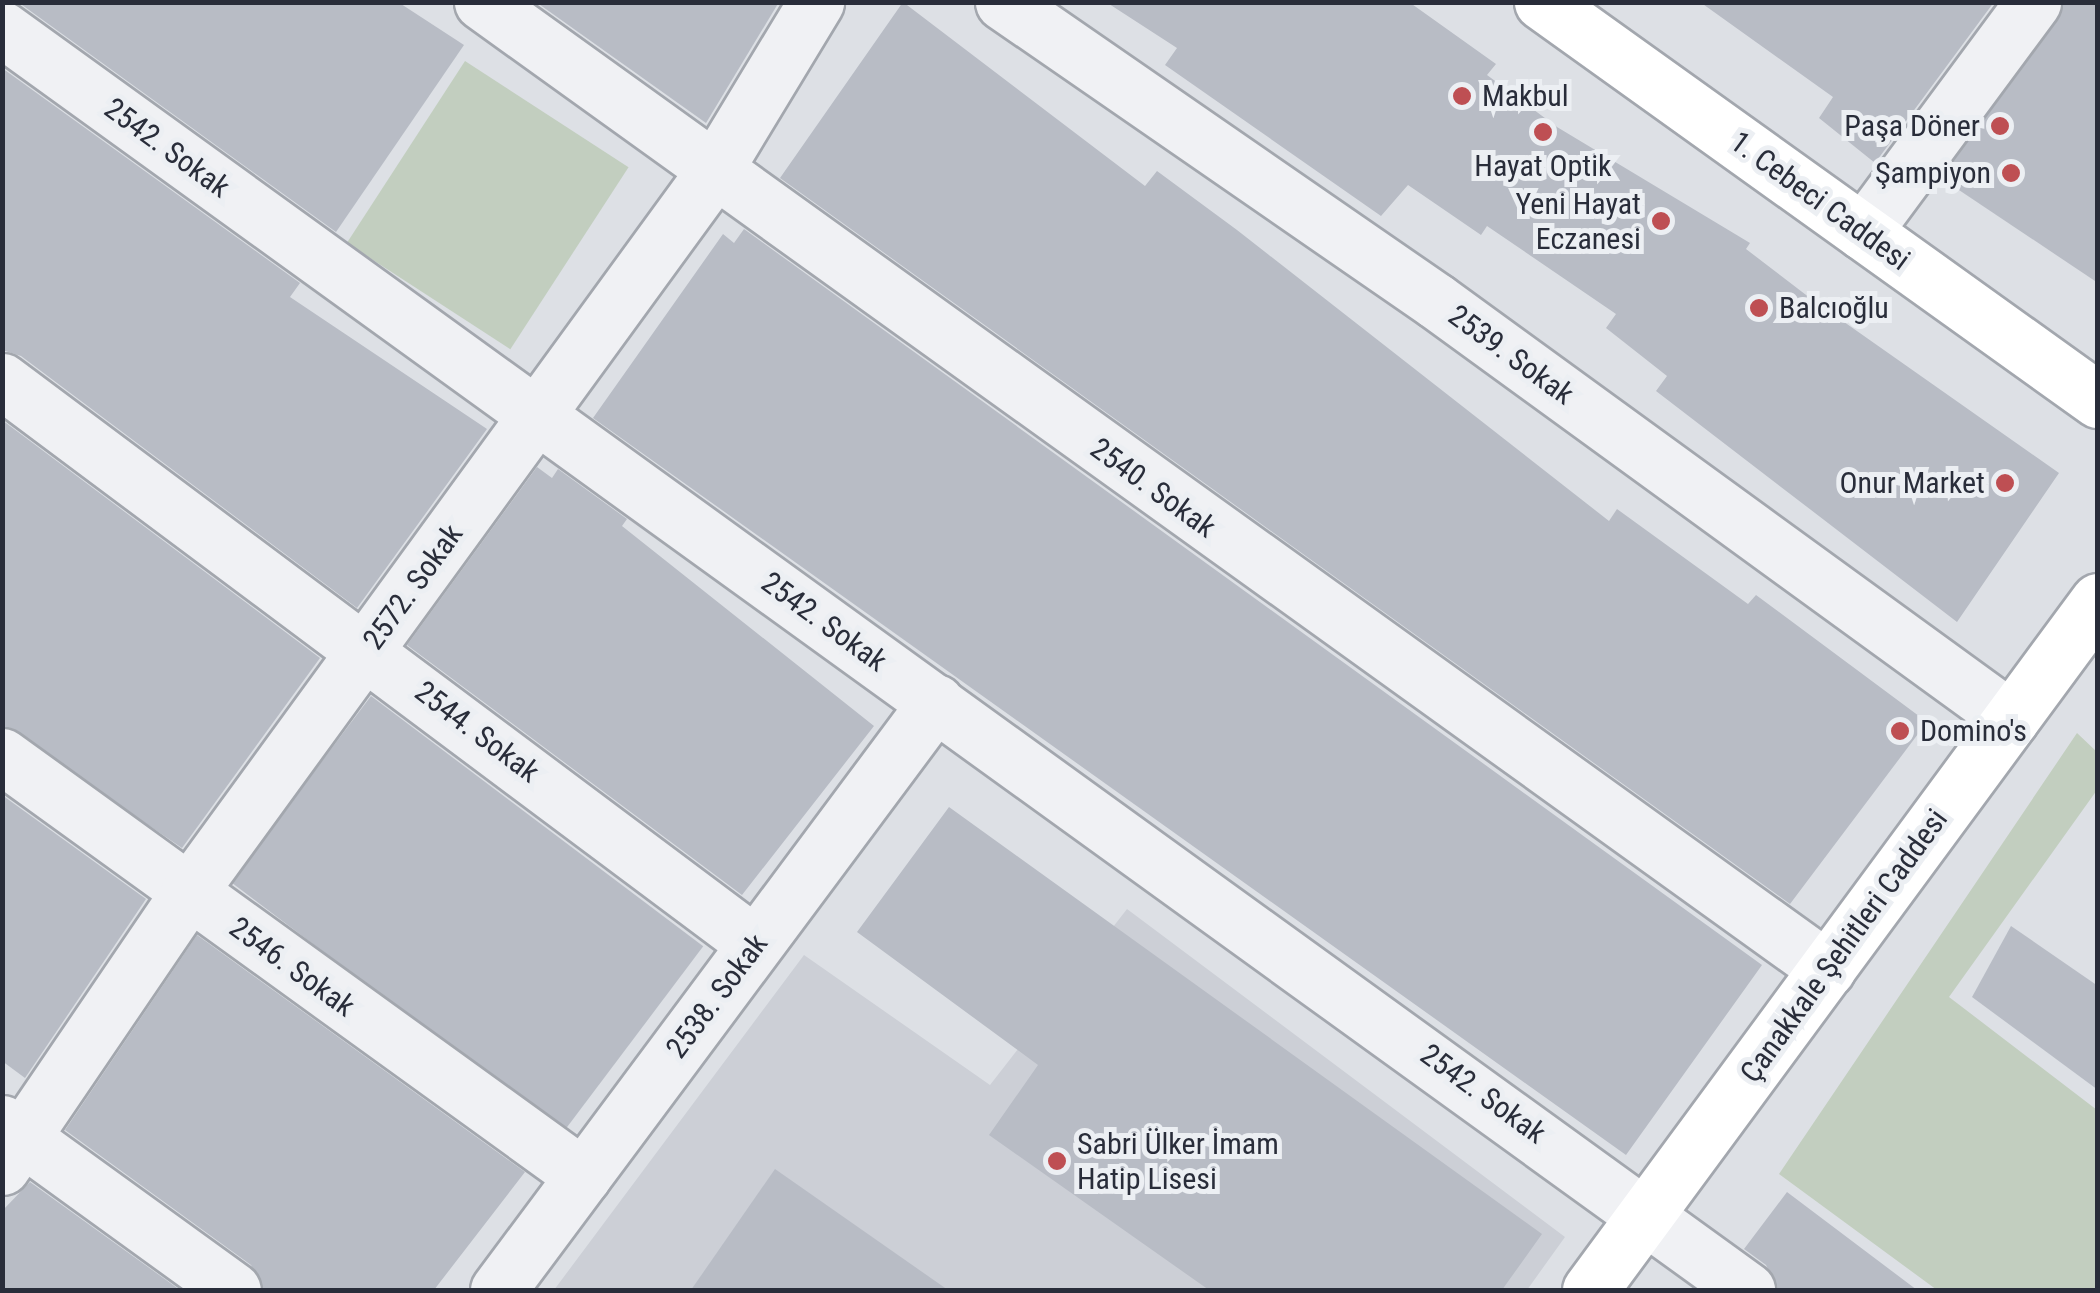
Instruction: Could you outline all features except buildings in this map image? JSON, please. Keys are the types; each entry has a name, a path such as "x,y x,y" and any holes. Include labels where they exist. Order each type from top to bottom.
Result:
{"main road":[{"name":"1. Cebeci Caddesi","path":"1573,11 1863,232 2098,400"},
{"name":"Çanakkale Şehitleri Caddesi","path":"1590,1290 2098,601"}],"street":[{"name":"2540. Sokak","path":"482,2 712,174 1827,969"},
{"name":"2572. Sokak","path":"9,1142 712,174 816,2"},
{"name":"2539. Sokak","path":"1003,2 1436,301 2011,719"},
{"path":"1863,232 2033,2"},
{"name":"2542. Sokak","path":"2,29 1648,1212 1747,1290"},
{"name":"2544. Sokak","path":"2,381 369,649 756,944"},
{"name":"2538. Sokak","path":"498,1290 936,702"},
{"name":"2546. Sokak","path":"2,756 583,1176"},
{"path":"9,1142 232,1290"}],"shaded area":[{"name":"Sabri Ülker İmam Hatip Lisesi","path":"1127,909 1565,1237 1527,1290 554,1290 804,955 990,1085"}],"green space":[{"path":"465,61 629,167 510,349 347,243"},
{"path":"2077,733 2097,752 2097,790 1949,997 2097,1110 2097,1290 1937,1290 1779,1174"}],"place":[{"name":"Makbul","path":"1462,96"},
{"name":"Paşa Döner","path":"2000,126"},
{"name":"Hayat Optik","path":"1543,132"},
{"name":"Şampiyon","path":"2011,173"},
{"name":"Yeni Hayat Eczanesi","path":"1661,221"},
{"name":"Balcıoğlu","path":"1759,308"},
{"name":"Onur Market","path":"2005,483"},
{"name":"Domino's","path":"1900,731"},
{"name":"Sabri Ülker İmam Hatip Lisesi","path":"1057,1161"}]}
